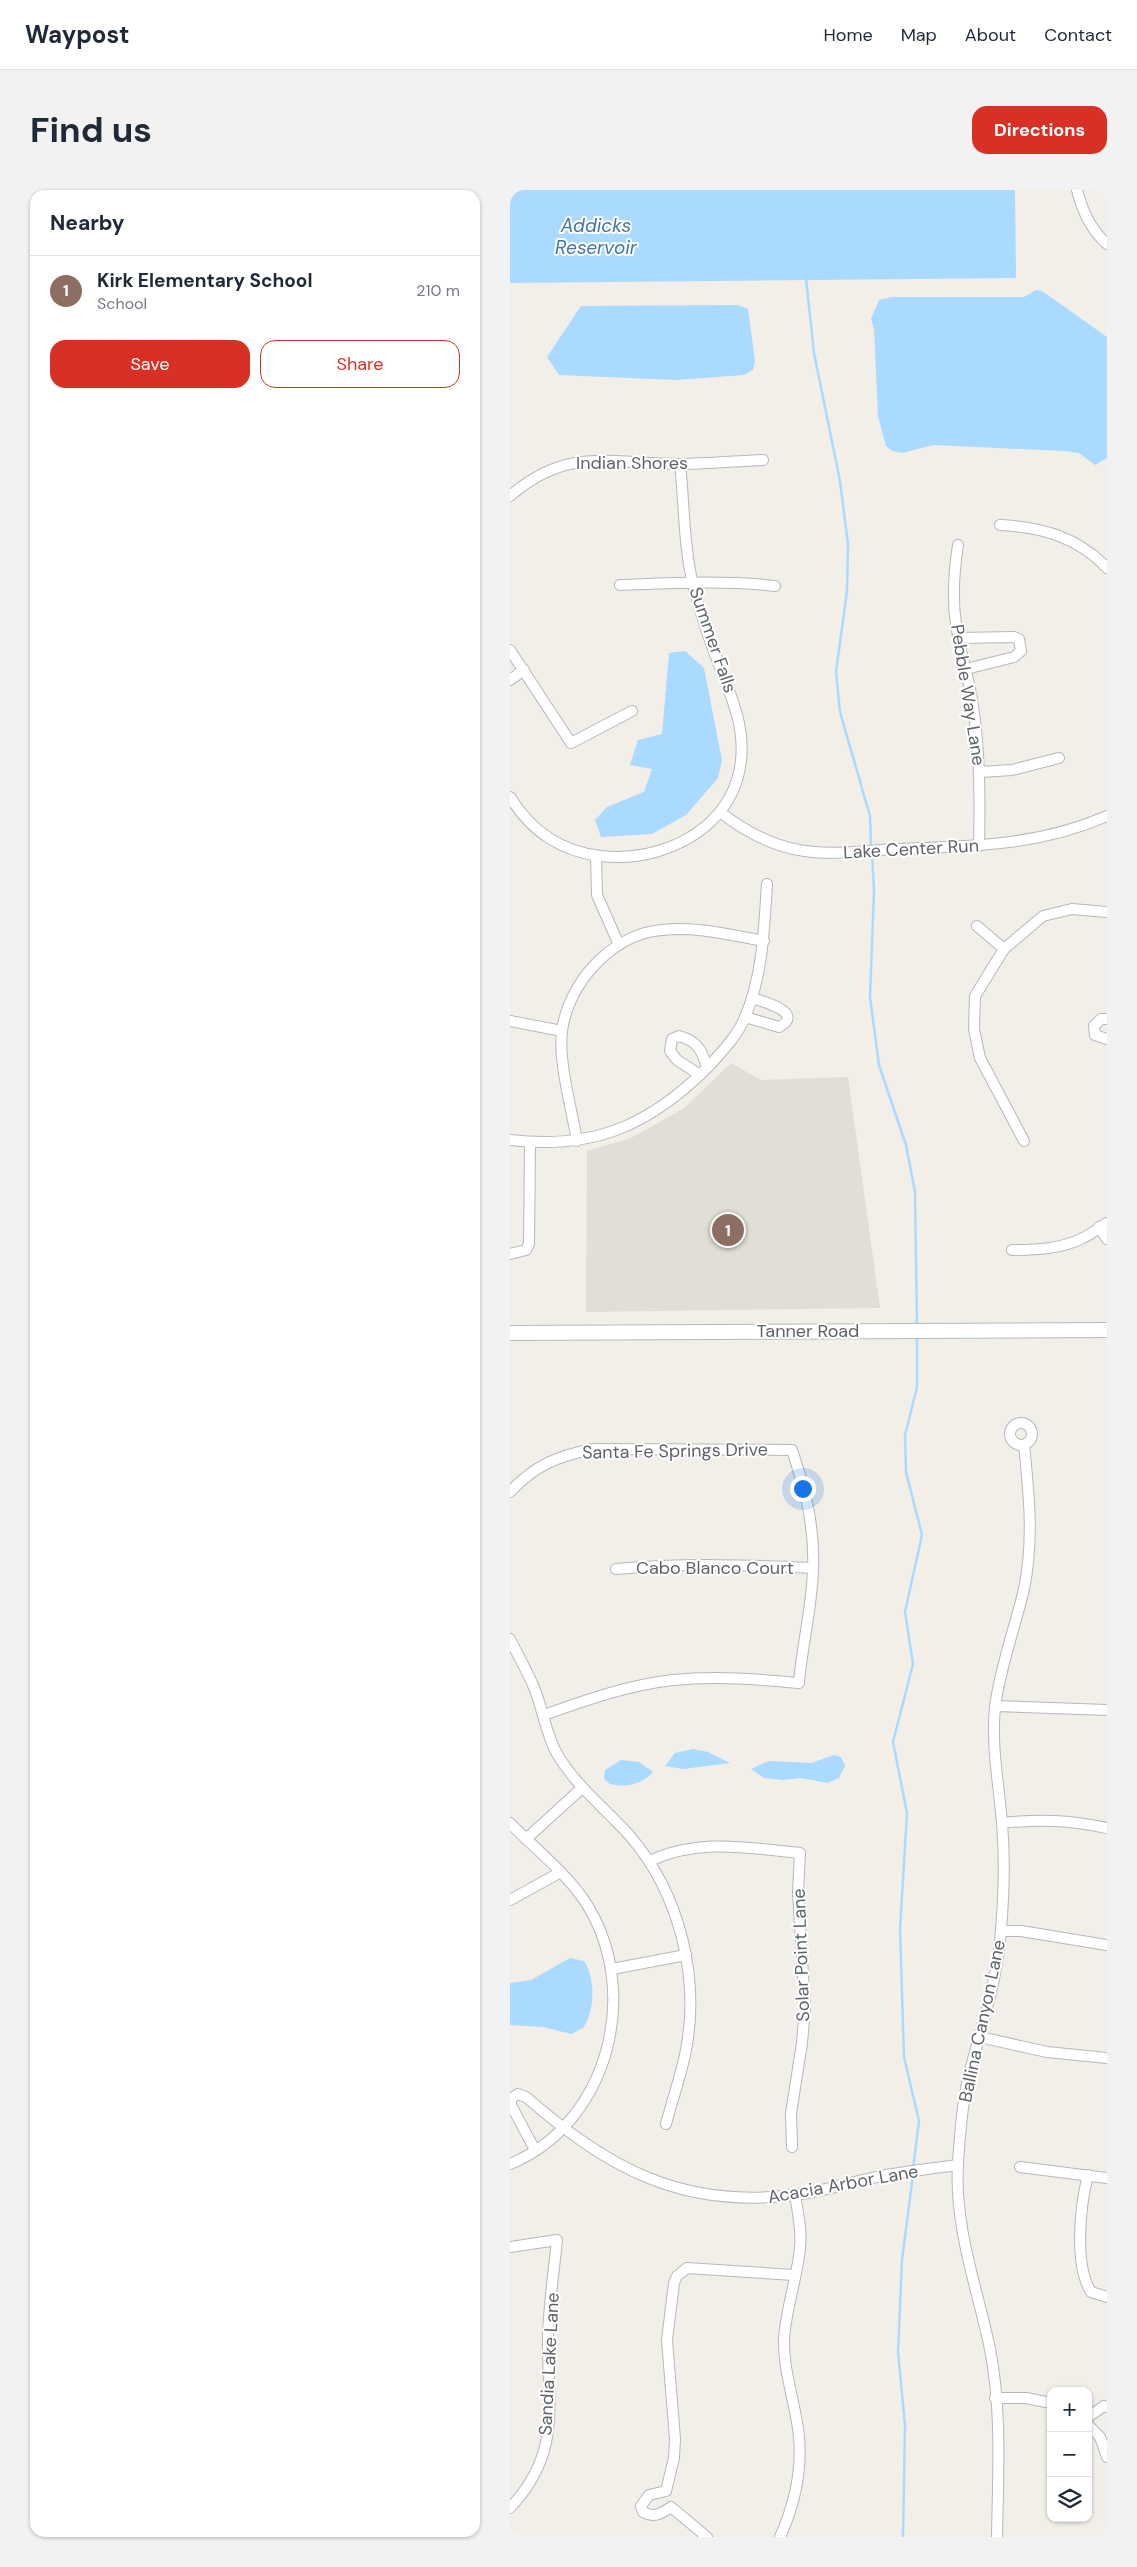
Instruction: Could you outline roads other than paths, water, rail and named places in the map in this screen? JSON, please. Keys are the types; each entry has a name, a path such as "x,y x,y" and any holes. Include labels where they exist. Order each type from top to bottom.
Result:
{"main road":[{"name":"Tanner Road","path":"510,1333 1107,1330"}],"street":[{"path":"1077,190 1081,206 1089,222 1107,244"},
{"name":"Indian Shores","path":"510,496 540,474 582,460 680,464 763,460"},
{"name":"Summer Falls","path":"680,464 692,583 740,726 741,764 729,799 720,812"},
{"path":"1000,525 1027,526 1067,538 1082,546 1107,568"},
{"name":"Pebble Way Lane","path":"958,545 954,569 954,595 959,638 973,706 980,772 979,846"},
{"path":"620,585 749,583 775,586"},
{"path":"959,638 1014,637 1019,640 1022,646 1021,651 1014,657 966,669"},
{"path":"510,650 571,743 632,711"},
{"path":"510,680 524,670"},
{"path":"980,772 1012,770 1059,758"},
{"path":"510,797 530,823 549,838 596,856 650,854 676,845 691,837 720,812"},
{"name":"Lake Center Run","path":"720,812 731,820 777,844 820,853 979,846 1039,839 1086,825 1107,816"},
{"path":"596,856 594,876 597,895 619,945"},
{"path":"510,1140 530,1142 577,1141 626,1127 679,1094 704,1071 728,1044 745,1017 752,998 764,941 767,884"},
{"path":"1024,1141 980,1058 974,1029 975,996 1004,949 1043,916 1072,909 1107,912"},
{"path":"977,926 1004,949"},
{"path":"577,1141 565,1073 562,1031 569,1005 586,975 598,961 619,945 660,930 712,931 764,941"},
{"path":"745,1017 779,1028 785,1025 787,1020 787,1014 782,1009 752,998"},
{"path":"1107,1019 1102,1019 1094,1026 1095,1035 1107,1039"},
{"path":"510,1021 562,1031"},
{"path":"510,1254 526,1250 529,1244 530,1142"},
{"path":"1012,1250 1036,1250 1060,1246 1084,1238 1103,1225 1107,1239"},
{"name":"Ballina Canyon Lane","path":"997,2537 998,2434 990,2350 966,2256 960,2210 958,2165 966,2095 980,2037 1001,1931 1002,1823 994,1754 995,1706 1024,1587 1028,1560 1030,1510 1024,1445"},
{"name":"Santa Fe Springs Drive","path":"510,1492 539,1467 562,1455 593,1449 792,1450 806,1491 812,1527 813,1568"},
{"name":"Cabo Blanco Court","path":"616,1569 734,1564 813,1568"},
{"path":"544,1715 597,1696 672,1680 713,1678 799,1683 813,1568"},
{"path":"510,1639 534,1688 544,1715 547,1730 557,1754 582,1788 629,1835 650,1861 667,1895 686,1955 691,1988 690,2019 685,2055 666,2124"},
{"path":"995,1706 1107,1710"},
{"path":"526,1839 582,1788"},
{"path":"1002,1823 1037,1819 1074,1821 1107,1828"},
{"path":"510,1823 560,1872 584,1899 596,1920 612,1969 614,1999 613,2018 605,2056 582,2104 563,2129 535,2150 510,2164"},
{"name":"Solar Point Lane","path":"650,1861 682,1849 718,1845 800,1853 798,1909 805,2008 802,2043 791,2113 792,2146"},
{"path":"510,1900 560,1872"},
{"path":"1001,1931 1022,1931 1107,1945"},
{"path":"612,1969 686,1955"},
{"path":"980,2037 1047,2052 1107,2058"},
{"name":"Acacia Arbor Lane","path":"535,2150 513,2112 511,2099 518,2094 526,2097 563,2129 621,2167 678,2188 706,2194 752,2198 795,2195 887,2175 958,2165"},
{"path":"1020,2167 1107,2178"},
{"path":"1088,2175 1082,2207 1080,2238 1088,2287 1091,2292 1107,2297"},
{"path":"780,2537 793,2504 800,2455 799,2436 785,2361 784,2339 800,2248 800,2227 795,2195"},
{"name":"Sandia Lake Lane","path":"510,2247 557,2240 548,2335 551,2414 548,2436 531,2480 510,2508"},
{"path":"707,2537 667,2499 649,2495 641,2506 643,2512 649,2516 658,2515 667,2499 674,2458 675,2439 668,2340 669,2312 674,2283 682,2271 687,2268 794,2275"},
{"path":"995,2398 1026,2398 1047,2402"},
{"path":"1092,2413 1097,2409 1104,2406 1107,2407"},
{"path":"1100,2437 1107,2428"},
{"path":"1092,2429 1100,2437 1107,2457"}],"water":[{"name":"Addicks Reservoir","path":"510,190 1015,190 1016,278 510,283"},
{"path":"1036,290 1042,291 1107,337 1107,458 1095,465 1079,453 1064,451 934,445 902,453 892,451 886,446 878,416 874,329 871,319 879,300 892,297 1024,297"},
{"path":"738,305 748,309 755,361 753,370 744,375 676,380 559,375 547,357 581,306"},
{"path":"685,651 704,668 722,760 718,778 686,815 652,834 601,837 595,820 607,807 644,792 652,769 630,765 638,740 662,734 669,653"},
{"path":"693,1749 708,1752 730,1763 683,1769 665,1766 675,1753"},
{"path":"834,1755 841,1757 845,1766 839,1778 827,1783 801,1778 783,1780 764,1778 751,1769 769,1761 811,1763"},
{"path":"621,1760 639,1762 653,1772 644,1780 634,1784 622,1786 610,1784 604,1779 605,1770"},
{"path":"570,1958 584,1961 591,1977 592,2004 583,2028 571,2034 543,2027 510,2025 510,1983 531,1980"}],"waterway":[{"path":"806,279 814,353 840,481 848,545 847,591 836,672 840,712 870,816 871,847"},
{"path":"872,853 874,891 870,997 879,1065 906,1145 915,1192 917,1326"},
{"path":"913,2169 919,2121 904,2057 900,1929 907,1813 893,1742 913,1664 905,1612 922,1535 906,1472 905,1435 917,1387 917,1337"},
{"path":"903,2537 905,2425 898,2352 902,2260 913,2175"}],"place":[{"name":"Kirk Elementary School","path":"728,1230"}]}
